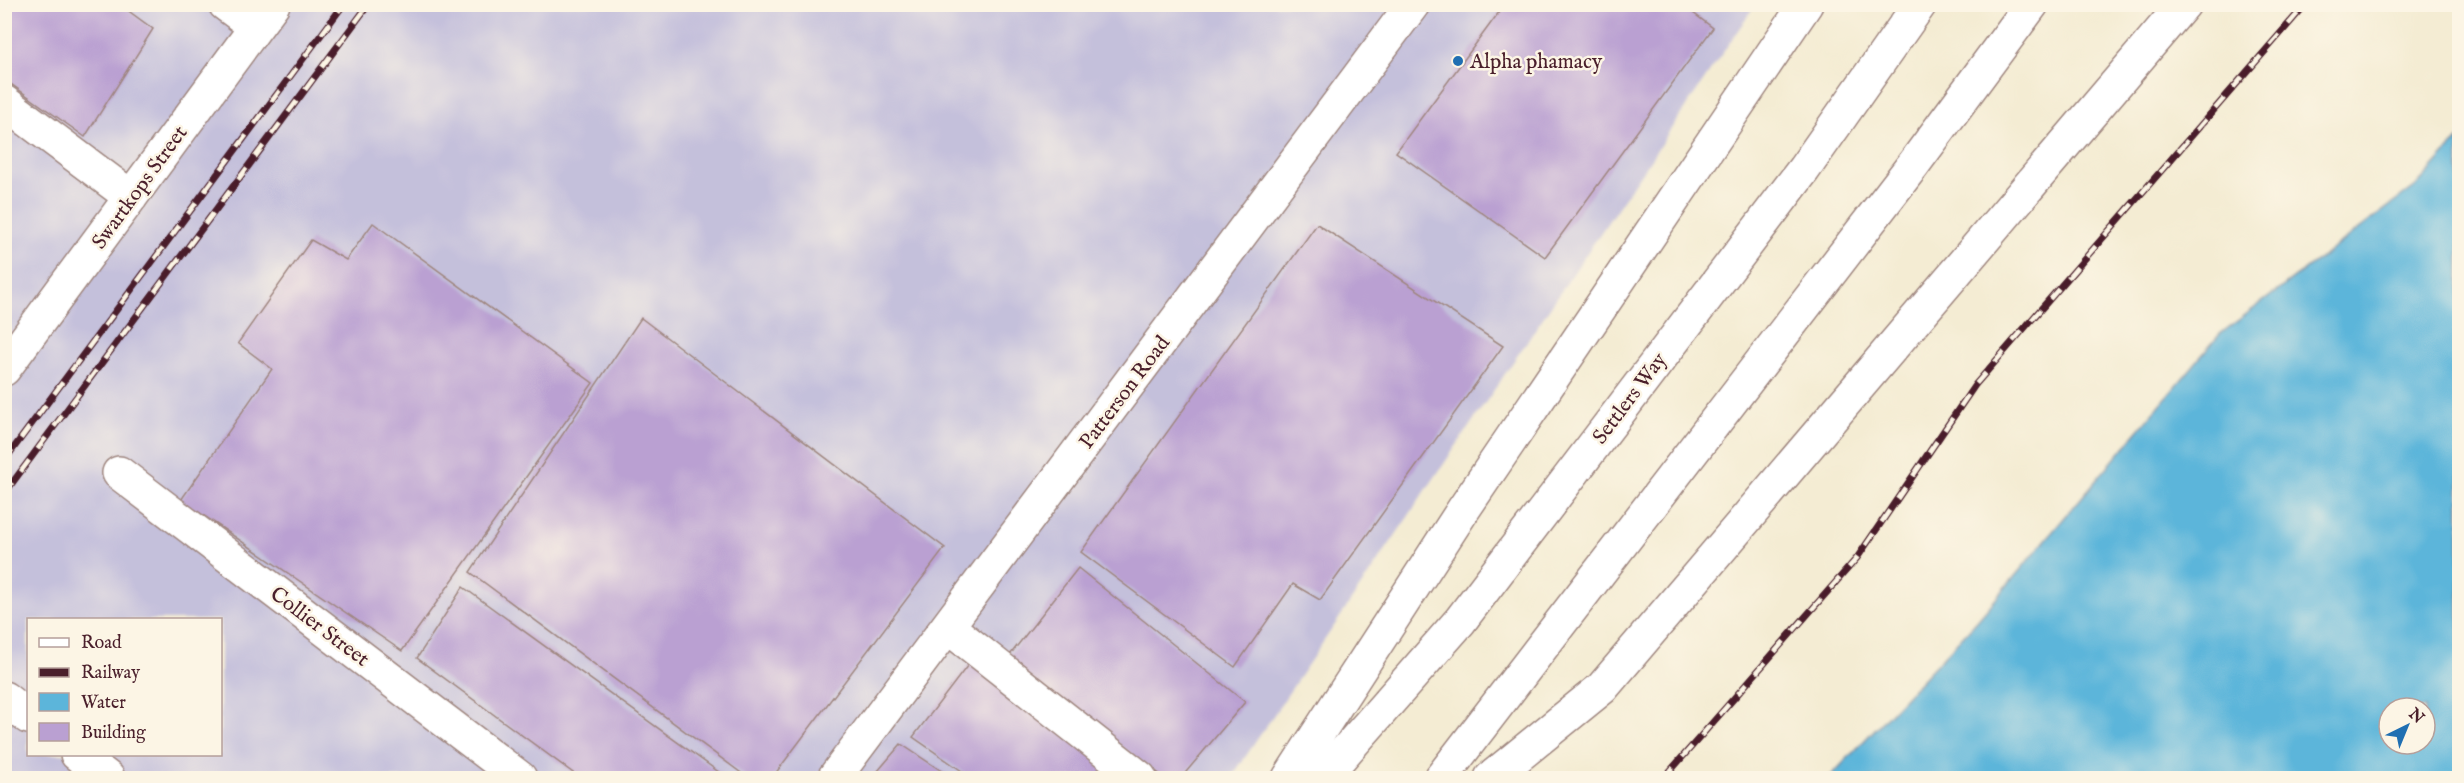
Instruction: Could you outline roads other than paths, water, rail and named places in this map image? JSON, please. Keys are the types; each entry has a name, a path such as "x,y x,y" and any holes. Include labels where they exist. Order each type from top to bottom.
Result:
{"main road":[{"path":"225,4 265,16"},
{"name":"Patterson Road","path":"834,778 1413,4"},
{"path":"1289,778 1469,500 1806,4"},
{"name":"Settlers Way","path":"1322,778 1460,621 1804,169 1920,4"},
{"path":"1441,778 1913,165 2032,4"},
{"path":"1491,778 1602,688 2184,4"},
{"name":"Swartkops Street","path":"8,356 131,197 265,16"},
{"path":"4,102 131,197"},
{"name":"Collier Street","path":"119,473 520,778"},
{"path":"948,627 1140,778"},
{"path":"4,698 27,716"},
{"path":"80,756 108,778"}],"water":[{"path":"2459,139 2459,778 1829,778 1977,621 2220,334 2416,186"}],"railway":[{"path":"4,461 344,4"},
{"path":"4,494 369,4"},
{"path":"1664,778 1857,558 1975,385 2306,4"}],"place":[{"name":"Alpha phamacy","path":"1458,61"}]}
